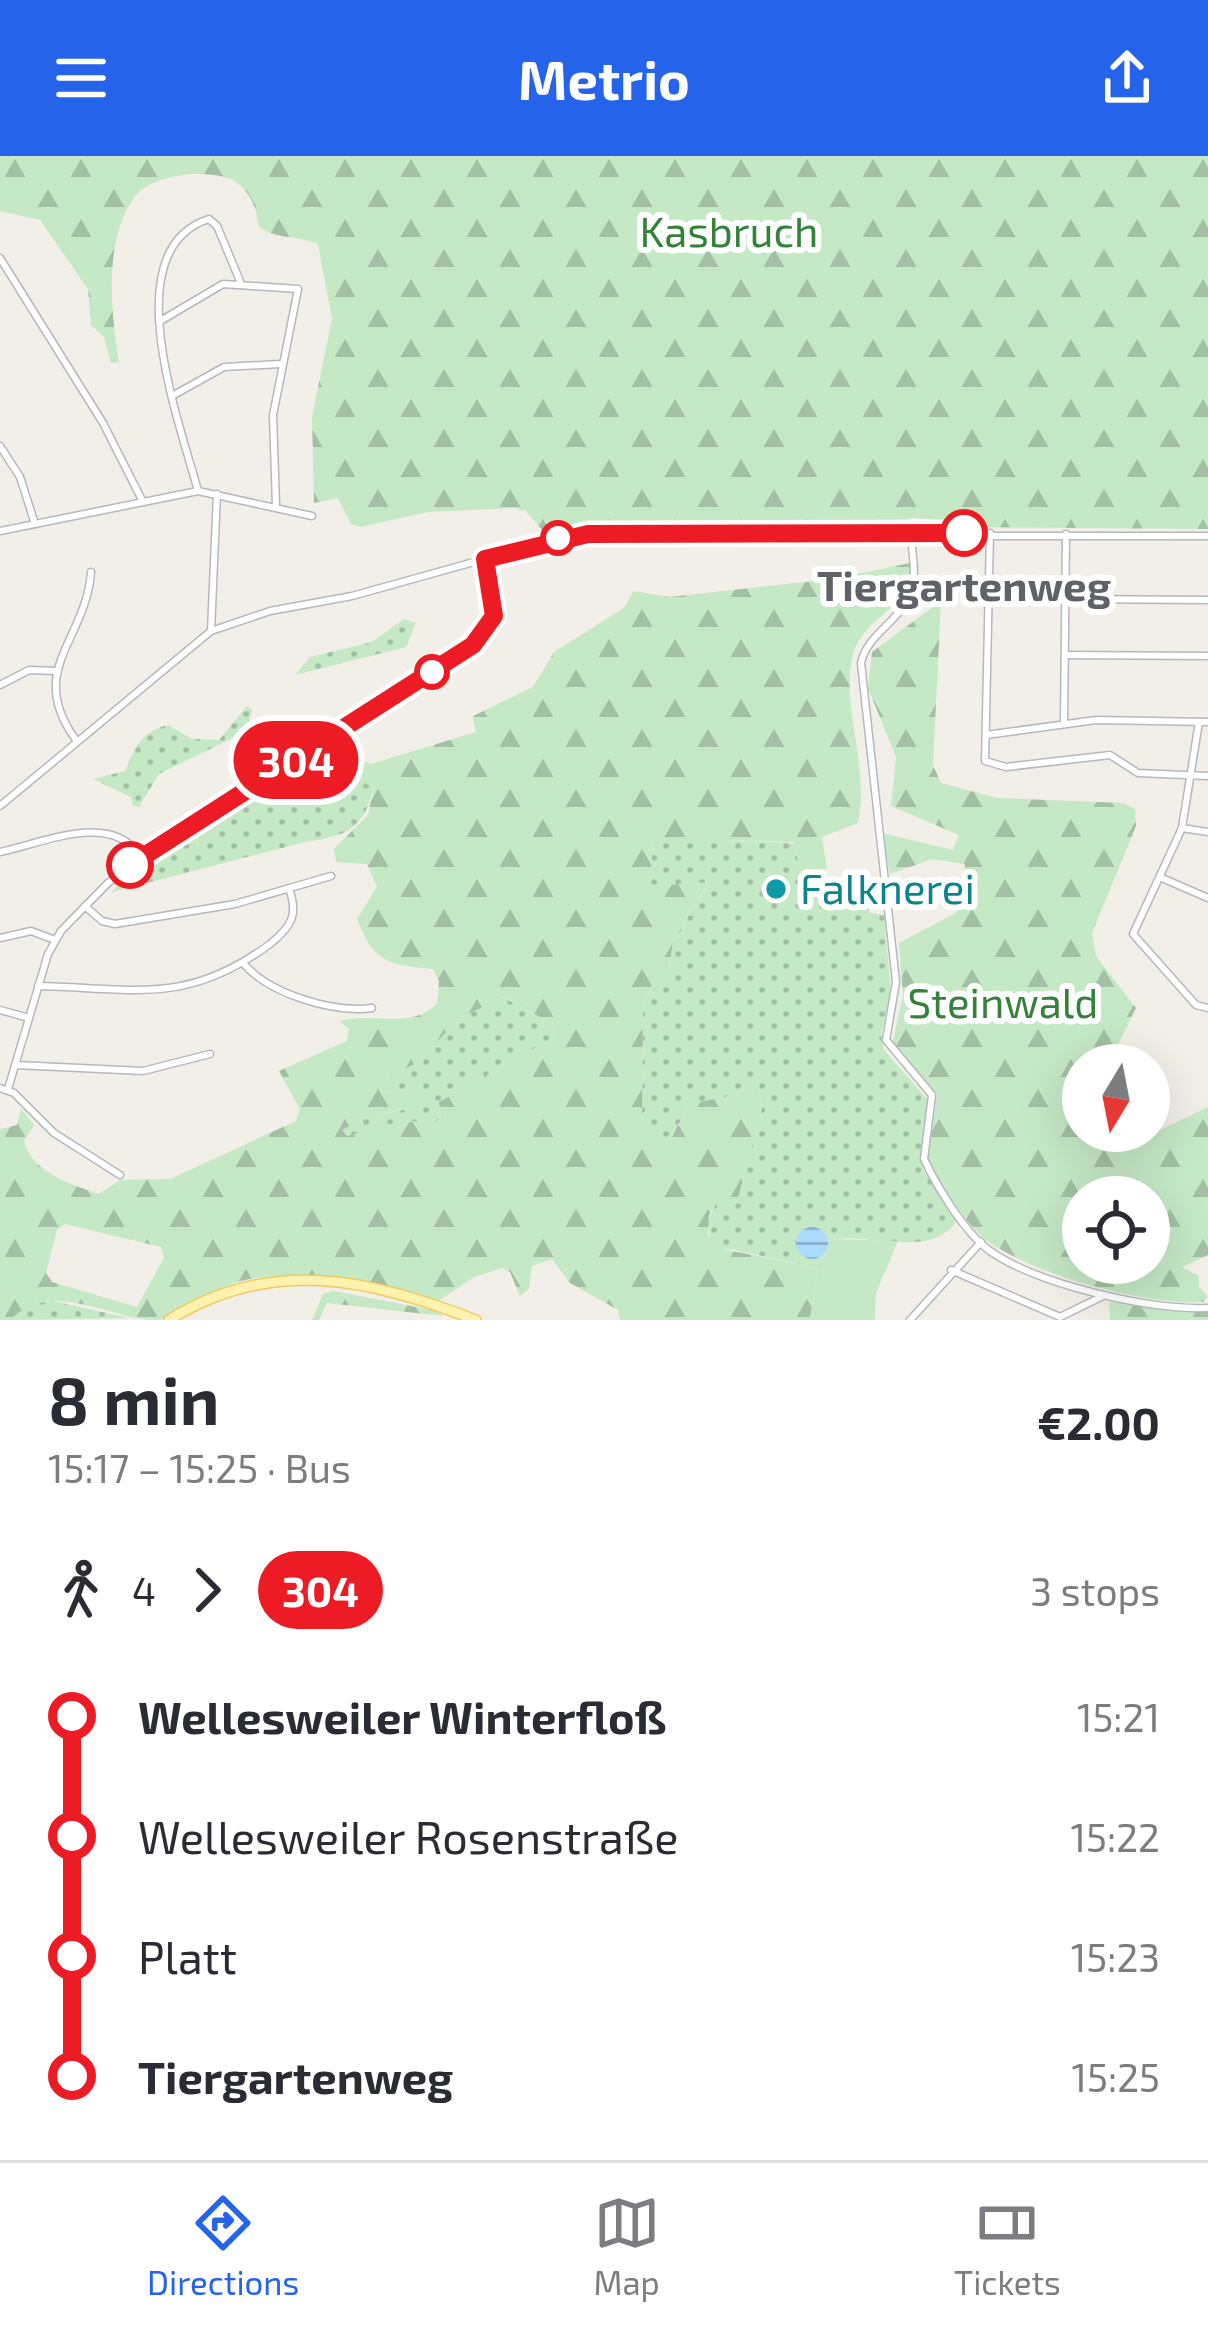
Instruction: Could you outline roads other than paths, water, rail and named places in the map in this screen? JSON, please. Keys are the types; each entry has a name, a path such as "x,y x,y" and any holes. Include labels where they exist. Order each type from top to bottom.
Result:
{"main road":[{"path":"169,1320 217,1293 279,1277 358,1286 476,1320"}],"street":[{"path":"198,491 171,396 161,283 173,244 189,228 209,219 218,226 240,281"},
{"path":"0,258 103,423 142,502"},
{"path":"161,322 204,291 240,281 298,289 280,364 272,434 276,506"},
{"path":"171,396 224,367 280,364"},
{"path":"0,446 20,477 35,524"},
{"path":"0,531 198,491 312,516"},
{"path":"211,631 217,494"},
{"path":"910,532 914,573 909,597 868,644 860,663 896,982 886,1040 932,1095 925,1159 981,1242 1001,1257 1103,1296 1154,1306 1208,1308"},
{"path":"990,533 985,760 994,766 1110,755 1138,773 1208,776"},
{"path":"0,806 211,631 270,610 352,596 545,542 588,534 1208,536"},
{"path":"1064,724 1066,534"},
{"path":"120,1175 54,1132 4,1089 16,1066 55,940 140,857 473,645 494,616 485,559"},
{"path":"76,740 54,702 57,671 91,572"},
{"path":"1066,599 1208,600"},
{"path":"1065,655 1208,656"},
{"path":"0,685 29,670 57,671"},
{"path":"986,735 1064,724 1203,722 1204,742 1182,828 1133,934 1196,1004 1208,1008"},
{"path":"1182,828 1208,832"},
{"path":"0,852 102,831 118,834 140,857"},
{"path":"85,906 102,921 115,924 331,876"},
{"path":"1162,878 1208,898"},
{"path":"38,986 185,988 243,963 292,923 289,889"},
{"path":"0,938 31,931 55,940"},
{"path":"243,963 273,986 344,1009 373,1008"},
{"path":"0,1010 29,1018"},
{"path":"16,1066 143,1071 210,1054"},
{"path":"910,1320 981,1242"},
{"path":"951,1270 1060,1317 1103,1296"}],"water":[{"path":"812,1227 823,1232 828,1243 823,1254 812,1259 801,1254 796,1243 801,1232"}],"place":[{"name":"Tiergartenweg","path":"964,533"},
{"name":"Falknerei","path":"776,889"}],"park label":[{"name":"Kasbruch","path":"729,232"},
{"name":"Steinwald","path":"1003,1003"}]}
